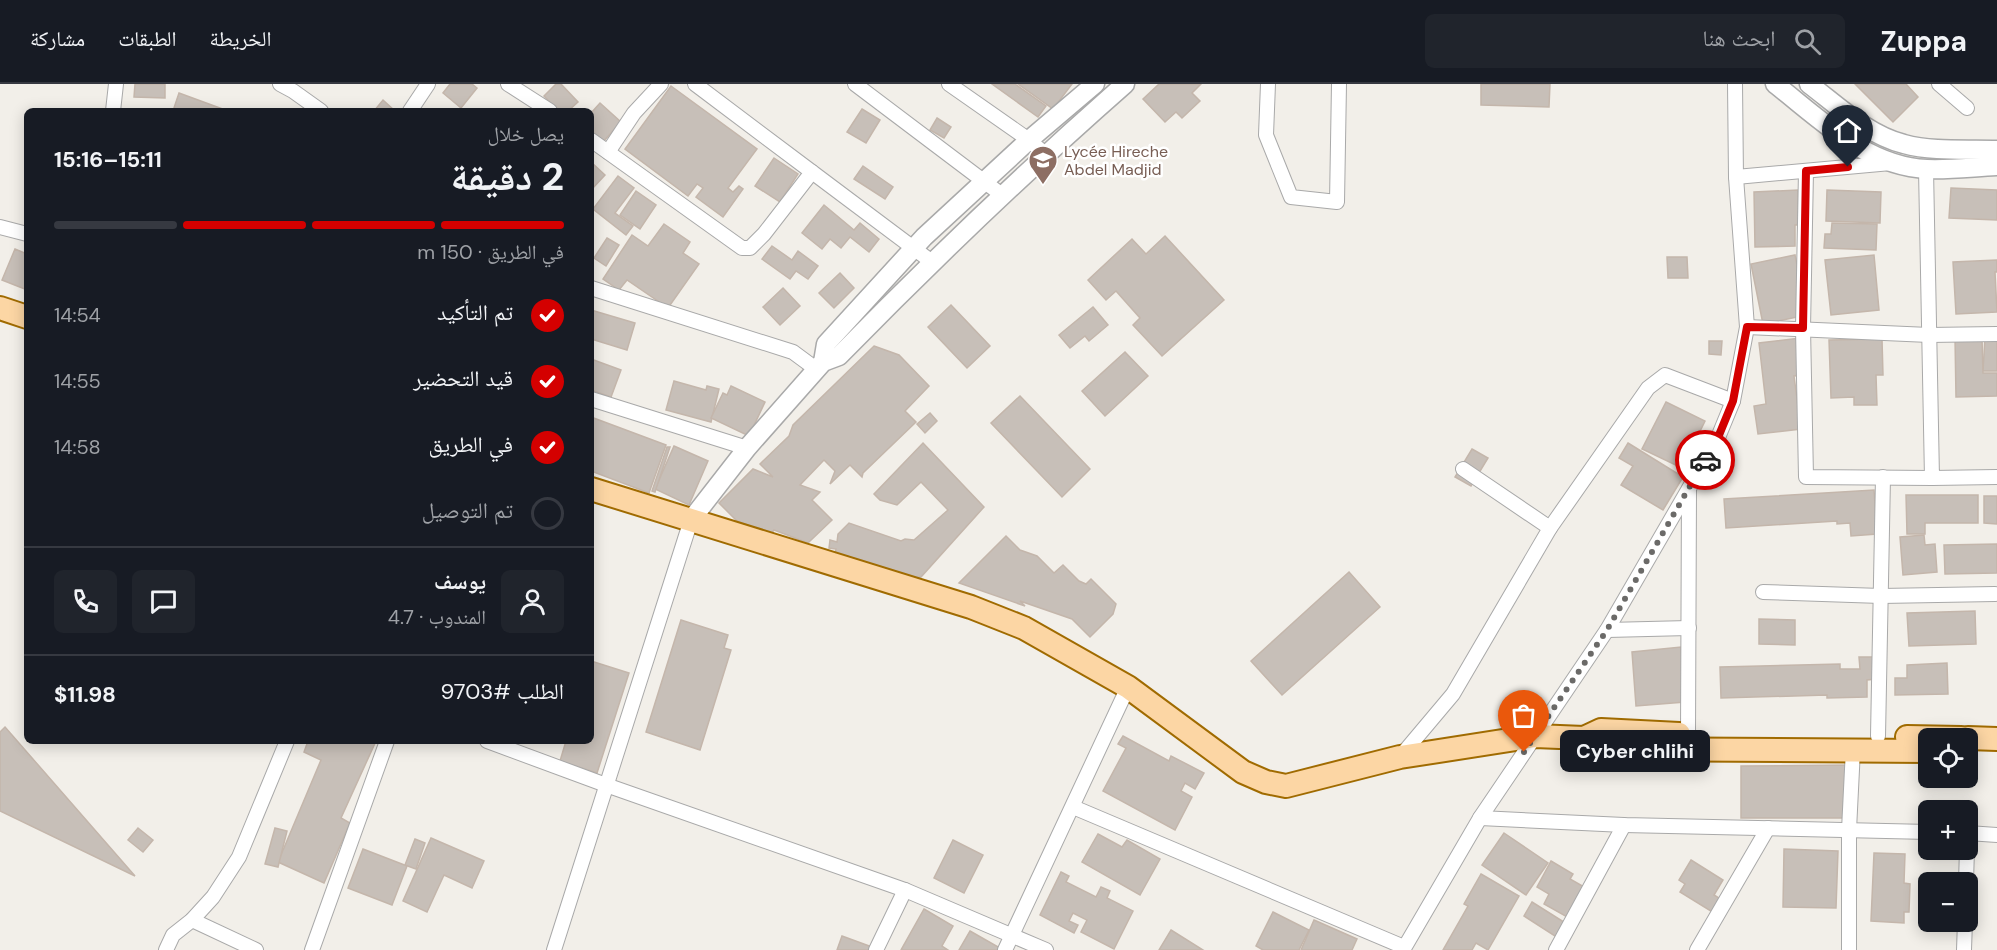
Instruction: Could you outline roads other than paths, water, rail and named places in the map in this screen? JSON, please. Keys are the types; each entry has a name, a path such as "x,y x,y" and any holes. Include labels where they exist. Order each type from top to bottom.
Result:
{"main road":[{"path":"0,308 24,315"},
{"path":"594,490 981,612 1024,628 1128,687 1243,772 1266,782 1286,786 1400,757 1535,736 1584,738 1603,748 1918,751"},
{"path":"1584,738 1601,730 1688,735 1918,737"},
{"path":"1978,738 1997,739"},
{"path":"1978,751 1997,752"}],"street":[{"path":"113,108 116,84"},
{"path":"280,84 296,87 318,108"},
{"path":"412,108 428,84"},
{"path":"508,84 528,89 544,108"},
{"path":"608,152 630,118 661,84"},
{"path":"855,84 1002,195"},
{"path":"949,84 1029,140 1045,154"},
{"path":"820,365 826,344 914,248 984,180 1095,84"},
{"path":"554,950 691,520 747,448 820,365 839,356 932,262 1045,154 1125,84"},
{"path":"1268,84 1266,135 1291,197 1337,202 1339,84"},
{"path":"1073,807 1404,949 1480,818 1607,630 1717,440 1733,401 1747,327 1736,177 1735,84"},
{"path":"1775,84 1863,150 1892,163 1926,169 1997,166"},
{"path":"1809,84 1876,133 1903,144 1929,148 1997,150"},
{"path":"1939,84 1966,108"},
{"path":"700,86 932,262"},
{"path":"594,142 745,249 750,248 764,234 812,172"},
{"path":"1736,177 1892,163"},
{"path":"1926,169 1932,478"},
{"path":"1806,171 1803,328 1806,477 1997,477"},
{"path":"0,227 24,233"},
{"path":"594,289 793,352 820,365"},
{"path":"1747,327 1929,335 1997,334"},
{"path":"1400,757 1453,694 1550,528 1648,388 1665,375 1733,401"},
{"path":"594,400 747,448"},
{"path":"1463,469 1550,528"},
{"path":"1878,736 1883,477"},
{"path":"1688,735 1689,487"},
{"path":"1763,592 1881,596 1995,594"},
{"path":"1607,630 1689,628"},
{"path":"1005,950 1128,687"},
{"path":"166,950 173,935 192,920 213,897 238,857 286,744"},
{"path":"312,950 386,744"},
{"path":"495,744 606,786 905,890 1046,950"},
{"path":"1849,950 1849,830 1853,749"},
{"path":"1480,818 1624,825 1918,832"},
{"path":"1556,950 1624,825"},
{"path":"1697,950 1768,828"},
{"path":"1978,834 1997,835"},
{"path":"876,950 905,890"},
{"path":"192,920 256,950"},
{"path":"1964,950 1965,932"}],"place":[{"name":"Lycée Hireche Abdel Madjid","path":"1043,186"},
{"name":"Cyber chlihi","path":"1524,752"}]}
